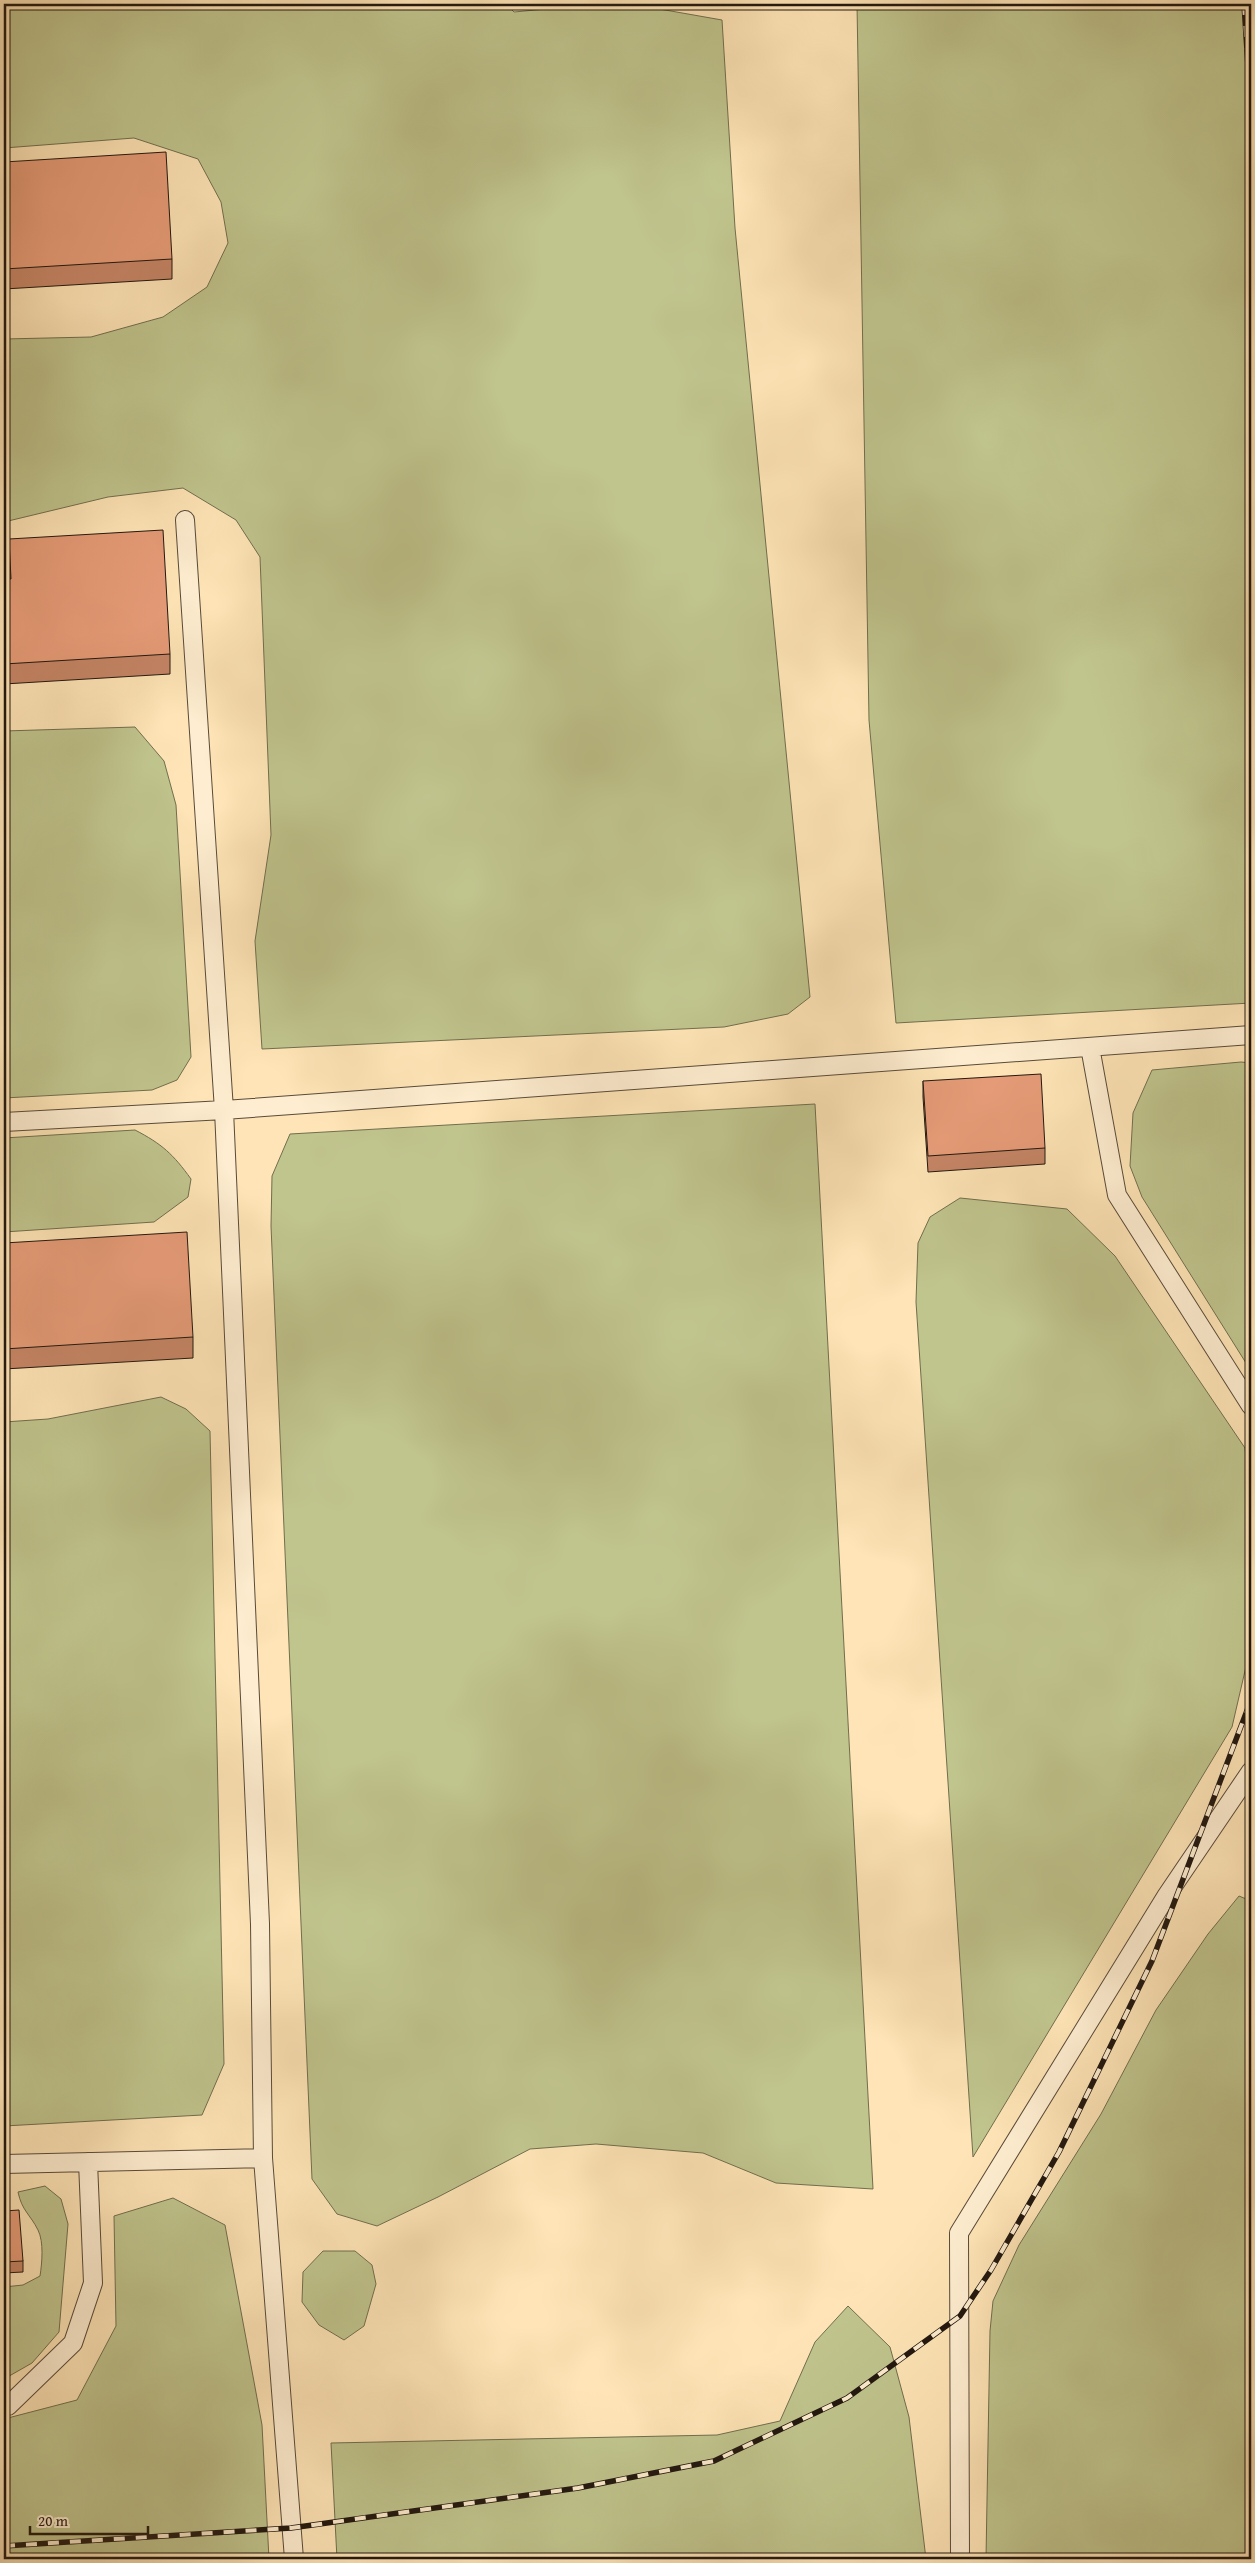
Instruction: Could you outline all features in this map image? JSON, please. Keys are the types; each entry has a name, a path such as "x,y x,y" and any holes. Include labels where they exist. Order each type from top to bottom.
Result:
{"lane":[{"path":"185,520 224,1110 259,1914 263,2158 294,2559"},
{"path":"4,1122 224,1110 1251,1035"},
{"path":"1090,1047 1117,1195 1251,1406"},
{"path":"960,2559 959,2234 1167,1895 1251,1770"},
{"path":"4,2164 263,2158"},
{"path":"4,2406 8,2406 73,2343 93,2283 88,2162"}],"green space":[{"path":"4,4 506,4 514,12 599,4 631,4 722,20 735,228 810,997 788,1014 724,1027 262,1049 255,941 271,835 260,557 236,520 183,488 108,497 4,522 4,339 91,337 163,317 207,287 228,243 221,202 198,159 134,138 4,148"},
{"path":"857,4 1251,4 1251,1003 896,1023 869,720"},
{"path":"135,727 164,761 176,805 191,1057 177,1080 152,1090 4,1098 4,731"},
{"path":"1241,1062 1251,1063 1251,1371 1142,1197 1130,1166 1133,1113 1152,1070"},
{"path":"815,1104 873,2189 776,2183 703,2153 596,2144 530,2149 438,2197 377,2226 337,2214 312,2179 271,1226 272,1176 290,1134"},
{"path":"135,1130 166,1150 185,1170 191,1179 188,1197 154,1222 4,1232 4,1138"},
{"path":"960,1198 1067,1209 1115,1256 1245,1448 1251,1510 1251,1645 1232,1727 973,2157 916,1302 918,1243 930,1217"},
{"path":"161,1397 186,1409 210,1431 224,2064 202,2115 4,2126 4,1422 48,1419"},
{"path":"1239,1896 1251,1901 1251,2559 986,2559 990,2331 993,2301 1019,2245 1101,2114 1156,2010 1208,1934"},
{"path":"45,2186 61,2199 68,2224 59,2332 32,2363 4,2379 4,2287 23,2285 40,2276 41,2265 42,2246 40,2235 22,2204 18,2192"},
{"path":"173,2198 225,2225 262,2425 269,2559 4,2559 4,2419 77,2400 116,2326 114,2216"},
{"path":"323,2251 355,2251 372,2265 376,2284 364,2326 344,2340 319,2325 302,2302 303,2272"},
{"path":"848,2306 890,2347 909,2417 926,2559 337,2559 331,2443 717,2435 780,2421 815,2342"}],"building":[{"path":"166,152 172,259 4,269 4,162"},
{"path":"163,530 170,654 4,664 4,579 11,579 9,539"},
{"path":"1041,1074 1045,1148 928,1156 923,1081"},
{"path":"187,1232 193,1337 4,1349 4,1243"},
{"path":"19,2210 23,2261 4,2262 4,2211"}],"railway":[{"path":"1244,4 1251,113"},
{"path":"4,2546 291,2528 578,2488 714,2461 847,2398 960,2316 991,2270 1059,2152 1152,1961 1251,1700"}]}
